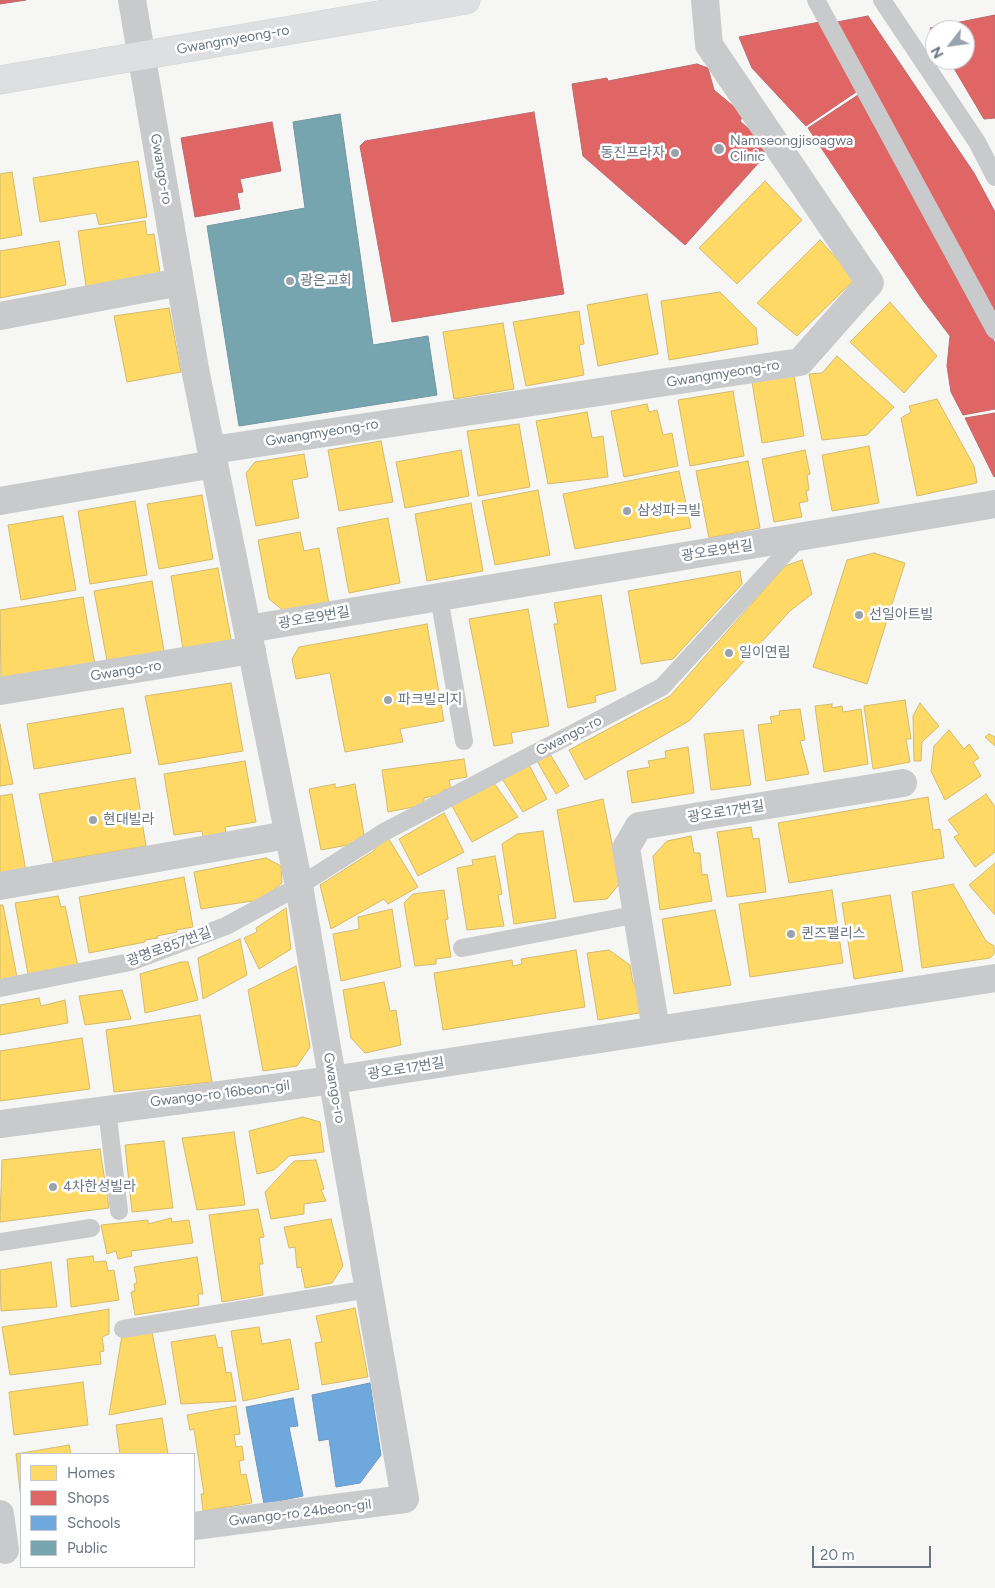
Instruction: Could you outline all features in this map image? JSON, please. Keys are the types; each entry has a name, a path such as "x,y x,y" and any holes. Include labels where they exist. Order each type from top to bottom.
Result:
{"main road":[{"name":"Gwangmyeong-ro","path":"0,80 466,0"}],"street":[{"name":"Gwango-ro","path":"132,0 180,282 298,886 406,1499"},
{"name":"Gwangmyeong-ro","path":"213,457 800,362 870,283 709,45 705,0"},
{"path":"0,316 180,282"},
{"path":"0,501 213,457"},
{"name":"광오로9번길","path":"250,640 439,597 995,504"},
{"name":"Gwango-ro","path":"0,691 250,640"},
{"name":"광오로17번길","path":"656,1030 626,848 639,826 903,783"},
{"path":"0,886 287,835"},
{"name":"광오로17번길","path":"332,1080 993,975"},
{"name":"Gwango-ro 16beon-gil","path":"0,1124 332,1080"},
{"name":"Gwango-ro 24beon-gil","path":"195,1526 406,1499"},
{"path":"0,1514 9,1549"}],"lane":[{"path":"816,0 995,330"},
{"path":"882,0 977,142 995,177"},
{"name":"Gwango-ro","path":"298,886 384,832 662,687 800,537"},
{"path":"439,597 464,741"},
{"name":"광명로857번길","path":"0,988 130,962 226,926 298,886"},
{"path":"462,948 638,914"},
{"path":"107,1109 119,1211"},
{"path":"0,1242 91,1228"},
{"path":"124,1329 369,1289"}],"building: Homes":[{"path":"138,161 147,217 99,225 96,213 40,222 33,178"},
{"path":"12,172 22,235 0,239 0,174"},
{"path":"765,181 802,220 737,284 699,248"},
{"path":"145,221 147,235 154,234 161,279 87,293 78,231"},
{"path":"820,240 855,279 797,336 757,303"},
{"path":"59,241 66,285 0,298 0,251"},
{"path":"720,292 756,328 758,344 669,360 661,301"},
{"path":"647,294 658,354 598,366 587,305"},
{"path":"890,302 937,356 904,393 850,342"},
{"path":"169,308 181,372 127,382 114,316"},
{"path":"579,311 584,344 579,345 584,375 526,386 513,322"},
{"path":"503,323 514,389 454,399 443,332"},
{"path":"837,356 894,407 867,435 822,440 809,374 822,373"},
{"path":"794,375 804,436 762,443 752,382"},
{"path":"733,391 744,456 690,466 678,400"},
{"path":"937,399 974,466 977,483 917,496 901,418 911,412 909,406"},
{"path":"647,404 649,412 657,410 663,435 672,433 678,466 624,477 611,411"},
{"path":"587,412 592,438 603,436 608,477 548,484 536,421"},
{"path":"519,424 530,487 478,496 467,431"},
{"path":"381,441 393,502 339,511 328,450"},
{"path":"869,446 879,503 832,511 822,455"},
{"path":"461,450 469,496 405,508 396,462"},
{"path":"805,450 810,474 807,475 809,490 806,491 808,501 799,503 802,517 774,522 762,459"},
{"path":"304,454 308,477 292,480 299,518 256,526 246,473 255,462"},
{"path":"748,461 760,528 709,538 696,471"},
{"name":"삼성파크빌","path":"679,471 691,528 575,549 563,494"},
{"path":"538,490 550,555 495,565 482,501"},
{"path":"202,495 213,559 159,569 147,504"},
{"path":"135,501 147,575 90,584 78,511"},
{"path":"471,503 483,571 427,581 415,514"},
{"path":"63,516 76,590 21,600 8,525"},
{"path":"388,518 400,583 349,593 337,528"},
{"path":"300,532 304,551 319,548 329,604 284,611 269,599 258,540"},
{"name":"선일아트빌","path":"874,553 905,563 867,684 813,667 847,560"},
{"name":"일이연립","path":"802,560 812,594 790,611 689,721 585,780 569,750 670,696 785,566"},
{"path":"218,568 231,639 222,650 183,649 171,576"},
{"path":"740,571 742,584 673,659 641,664 628,591"},
{"path":"152,581 165,657 108,666 94,591"},
{"path":"601,595 616,690 595,696 596,702 568,708 554,624 558,624 554,603"},
{"path":"83,597 95,665 1,680 0,610"},
{"path":"528,609 549,726 511,733 513,743 494,746 469,619"},
{"name":"파크빌리지","path":"427,624 444,721 400,729 403,742 345,752 330,673 296,679 292,659 299,647"},
{"path":"231,683 243,751 159,765 145,696"},
{"path":"905,700 911,739 906,739 910,762 873,769 864,706"},
{"path":"920,703 939,726 922,742 921,761 914,761 913,716"},
{"path":"832,704 832,708 842,706 843,712 861,709 868,764 824,772 815,706"},
{"path":"123,708 131,753 34,769 27,724"},
{"path":"800,709 805,740 800,741 809,774 766,781 758,725 772,723 770,717 780,715 779,711"},
{"path":"0,724 13,784 0,786"},
{"path":"743,730 751,785 711,790 704,734"},
{"path":"949,730 964,749 969,744 979,758 973,762 981,776 945,800 931,771 934,746"},
{"path":"989,734 995,737 995,746 985,737"},
{"path":"688,747 694,793 632,803 627,771 650,767 648,761 666,758 665,751"},
{"path":"550,754 569,786 556,794 537,761"},
{"path":"464,759 467,777 449,780 451,789 443,790 442,794 424,798 424,805 388,812 382,770"},
{"path":"245,761 256,822 225,827 226,835 203,837 202,831 174,835 164,774"},
{"path":"528,763 547,799 523,812 501,777"},
{"name":"현대빌라","path":"135,778 146,846 53,862 39,794"},
{"path":"494,783 518,817 472,842 452,806"},
{"path":"335,784 335,788 355,784 364,835 348,845 321,850 309,789"},
{"path":"12,794 26,871 0,875 0,796"},
{"path":"986,794 995,807 995,852 975,867 954,837 959,834 948,820"},
{"path":"928,797 933,830 940,829 944,858 789,883 778,823"},
{"path":"603,799 620,883 607,899 574,902 557,810"},
{"path":"444,813 464,852 418,876 399,839"},
{"path":"751,827 753,839 759,838 766,892 727,897 717,832"},
{"path":"543,831 556,918 514,924 502,844 517,834"},
{"path":"387,836 418,887 388,904 384,899 331,929 320,885 375,850 372,844"},
{"path":"691,836 694,853 700,853 702,875 707,874 712,901 660,910 653,856 667,841"},
{"path":"495,856 502,894 498,895 504,926 467,930 457,868 473,865 472,860"},
{"path":"266,858 281,866 282,883 253,906 252,901 201,909 194,872"},
{"path":"995,863 995,915 969,885"},
{"path":"184,877 193,927 176,930 177,932 157,936 158,938 145,940 145,942 89,953 79,897"},
{"path":"953,884 986,941 994,946 994,954 990,958 922,968 912,892"},
{"path":"444,890 448,919 445,920 451,957 436,959 436,964 415,966 404,903 413,894"},
{"name":"퀸즈팰리스","path":"832,890 843,963 750,977 739,904"},
{"path":"890,895 903,971 854,979 842,903"},
{"path":"58,896 61,907 65,906 78,966 28,974 15,903"},
{"path":"0,905 3,905 17,977 0,980"},
{"path":"286,908 291,949 259,969 244,938 257,932 256,928"},
{"path":"392,909 401,967 341,981 333,934 359,929 358,917"},
{"path":"715,910 731,985 674,994 662,919"},
{"path":"240,939 247,975 203,999 198,958"},
{"path":"576,950 585,1007 443,1030 434,973 512,960 513,966 522,964 521,959"},
{"path":"609,950 630,965 633,983 638,982 644,1012 598,1020 587,953"},
{"path":"181,962 188,962 198,1000 145,1013 140,974"},
{"path":"296,966 310,1047 297,1066 263,1071 248,990"},
{"path":"384,982 390,1011 396,1010 401,1045 365,1053 351,1038 343,990"},
{"path":"122,990 131,1019 85,1025 79,996"},
{"path":"39,998 41,1006 65,1000 68,1023 0,1035 0,1005"},
{"path":"200,1015 212,1082 114,1092 106,1030"},
{"path":"82,1038 90,1089 0,1101 0,1051"},
{"path":"303,1117 320,1122 324,1152 289,1156 274,1170 257,1174 249,1131"},
{"path":"234,1132 245,1205 197,1210 182,1138"},
{"path":"164,1141 173,1208 132,1212 125,1145"},
{"name":"4차한성빌라","path":"100,1149 109,1208 0,1222 2,1160"},
{"path":"316,1160 324,1189 321,1190 326,1201 304,1204 304,1214 271,1219 265,1192 294,1161"},
{"path":"258,1209 264,1237 259,1238 263,1264 259,1264 263,1295 222,1302 209,1215"},
{"path":"171,1218 172,1222 189,1220 193,1243 131,1251 132,1256 118,1259 116,1251 107,1254 101,1225 148,1220 148,1224"},
{"path":"331,1219 343,1266 332,1283 305,1288 301,1267 297,1268 295,1247 289,1248 284,1227"},
{"path":"93,1256 94,1262 106,1261 108,1271 114,1270 119,1300 71,1307 67,1259"},
{"path":"197,1257 203,1294 198,1294 199,1305 135,1315 131,1292 135,1291 134,1284 137,1283 134,1267"},
{"path":"51,1262 57,1307 1,1311 0,1270"},
{"path":"355,1308 368,1377 322,1385 315,1343 322,1342 316,1316"},
{"path":"109,1309 109,1334 102,1337 104,1351 100,1352 101,1364 10,1375 2,1327"},
{"path":"259,1327 262,1344 290,1339 299,1389 243,1401 231,1331"},
{"path":"152,1332 166,1404 109,1415 122,1335"},
{"path":"215,1335 218,1348 222,1347 226,1373 231,1372 236,1401 181,1404 171,1342"},
{"path":"83,1382 88,1425 14,1435 9,1392"},
{"path":"236,1406 240,1434 234,1435 236,1447 242,1446 244,1460 239,1461 241,1475 246,1474 252,1503 203,1511 201,1494 204,1494 194,1429 190,1430 187,1415"},
{"path":"162,1418 168,1453 120,1453 116,1425"},
{"path":"69,1445 71,1453 22,1453"},
{"path":"20,1453 20,1490 16,1454"}],"building: Shops":[{"path":"0,0 26,0 0,4"},
{"path":"995,15 995,118 984,119 955,70 975,70 975,20 970,20"},
{"path":"868,16 974,173 995,212 995,320 837,22"},
{"path":"820,22 859,90 806,126 752,68 739,37"},
{"name":"동진프라자","path":"697,64 708,68 714,90 744,115 740,121 771,149 685,245 583,156 572,84 607,78 608,81"},
{"path":"861,93 995,343 995,409 963,415 951,392 947,366 950,336 922,299 808,128"},
{"path":"534,112 564,294 392,322 360,146 365,141"},
{"path":"272,122 281,171 240,179 243,192 237,193 240,209 195,217 181,138"},
{"path":"995,413 995,476 994,477 965,418"}],"building: Schools":[{"path":"370,1383 381,1455 360,1483 336,1487 329,1439 319,1441 312,1395"},
{"path":"293,1398 298,1426 289,1427 303,1496 264,1504 246,1407"}],"building: Public":[{"name":"광은교회","path":"340,114 373,345 428,336 437,395 239,426 207,226 305,208 293,122"}],"place":[{"name":"Namseongjisoagwa Clinic","path":"719,149"},
{"name":"동진프라자","path":"675,153"},
{"name":"광은교회","path":"290,281"},
{"name":"삼성파크빌","path":"627,511"},
{"name":"선일아트빌","path":"859,615"},
{"name":"일이연립","path":"729,653"},
{"name":"파크빌리지","path":"388,700"},
{"name":"현대빌라","path":"93,820"},
{"name":"퀸즈팰리스","path":"791,934"},
{"name":"4차한성빌라","path":"53,1187"}]}
